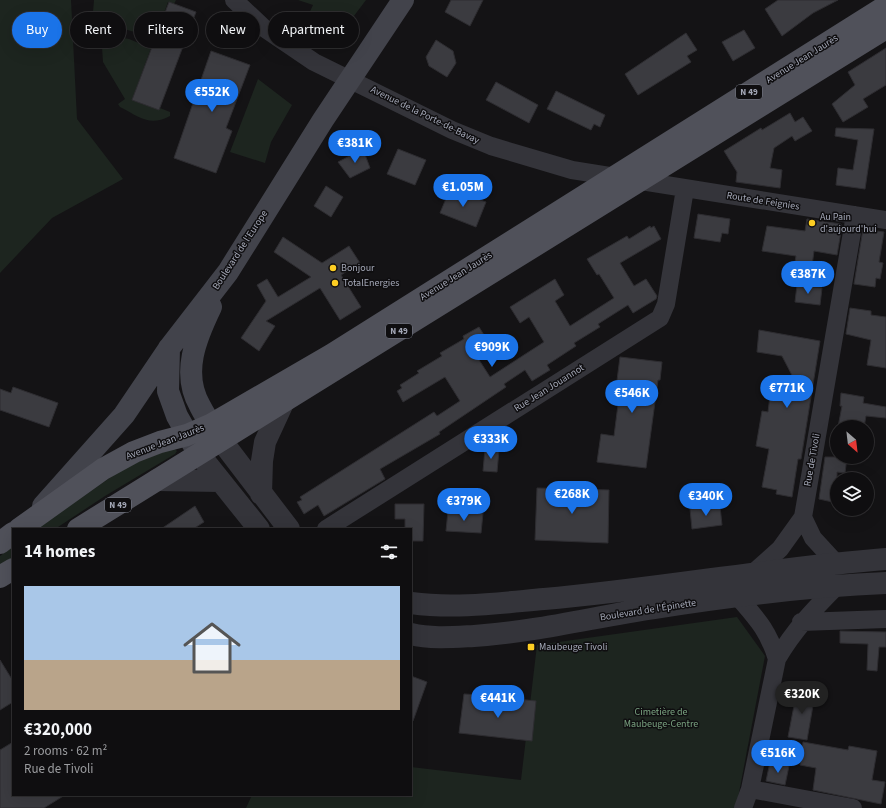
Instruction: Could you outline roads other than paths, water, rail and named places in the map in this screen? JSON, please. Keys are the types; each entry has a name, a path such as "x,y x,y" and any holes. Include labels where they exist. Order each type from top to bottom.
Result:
{"main road":[{"name":"Boulevard de l'Europe","path":"20,528 124,415 170,347 228,272 323,120 403,0"},
{"name":"Avenue Jean Jaurès","path":"80,528 199,454 216,432 331,356 886,6"},
{"name":"Avenue Jean Jaurès","path":"20,528 103,469 134,452 160,442 186,435 216,432 283,403 886,28"},
{"path":"216,432 199,405 194,390 191,373 192,354 203,324 228,272"},
{"path":"170,347 168,391 186,435 199,454"},
{"name":"Avenue Jean Jaurès","path":"0,543 12,534"},
{"path":"0,577 12,570"}],"street":[{"name":"Avenue de la Porte-de-Bavay","path":"234,0 264,28 308,58 452,130 491,146 572,170 640,182"},
{"name":"Route de Feignies","path":"640,182 886,220"},
{"name":"Rue Jean Jouannot","path":"328,528 660,318 666,304 685,189"},
{"name":"Rue de Tivoli","path":"752,574 780,549 803,517 855,215"},
{"path":"261,494 262,460 265,442 283,403"},
{"path":"216,432 287,528"},
{"path":"199,454 258,528"},
{"path":"157,480 220,481"},
{"path":"803,517 813,538 836,563"},
{"path":"412,603 432,606 493,604 586,595 836,563 886,559"},
{"name":"Boulevard de l'Épinette","path":"412,634 452,638 496,635 654,608 837,586 886,583"},
{"path":"743,808 750,789 777,659 801,622 837,586"},
{"path":"738,597 764,627 772,641 777,659"},
{"path":"801,622 886,619"},
{"path":"750,789 853,808"}],"place":[{"name":"Au Pain d'aujourd'hui","path":"812,223"},
{"name":"Bonjour","path":"333,268"},
{"name":"TotalEnergies","path":"335,283"},
{"name":"Maubeuge Tivoli","path":"531,647"}],"park label":[{"name":"Cimetière de Maubeuge-Centre","path":"661,718"}]}
